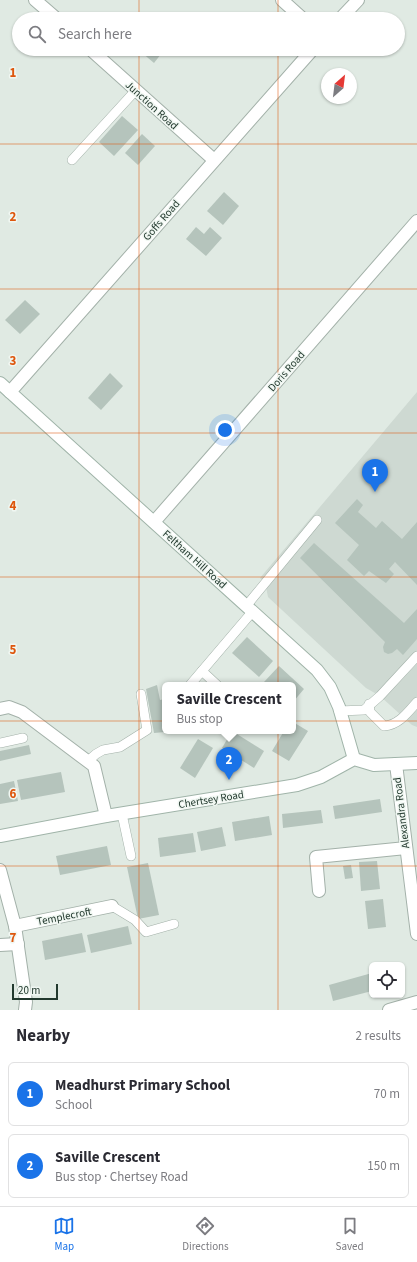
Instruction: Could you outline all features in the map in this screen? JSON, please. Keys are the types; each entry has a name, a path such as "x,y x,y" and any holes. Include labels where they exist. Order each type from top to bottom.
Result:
{"street":[{"path":"35,0 49,12"},
{"path":"282,0 295,12"},
{"path":"347,12 358,0"},
{"name":"Junction Road","path":"98,56 214,160"},
{"name":"Goffs Road","path":"10,392 307,56"},
{"name":"Doris Road","path":"154,522 417,220"},
{"name":"Feltham Hill Road","path":"0,383 317,670 330,687 339,707 354,759"},
{"path":"0,708 9,707 22,712 94,766 106,816"},
{"path":"354,759 374,765 417,763"},
{"name":"Chertsey Road","path":"0,836 106,816 298,785 321,777 354,759"},
{"name":"Alexandra Road","path":"396,764 417,934"},
{"path":"319,891 316,857 406,848"},
{"path":"0,870 15,926 26,1010"},
{"name":"Templecroft","path":"15,926 112,906"},
{"path":"0,945 18,944"},
{"path":"389,1010 417,1002"}],"lane":[{"path":"72,160 136,90"},
{"path":"193,682 316,520"},
{"path":"339,711 364,710 369,704 380,696 417,656"},
{"path":"202,671 214,682"},
{"path":"88,761 103,750 120,747 147,730 141,694"},
{"path":"369,704 370,712 384,726 392,725 403,717 417,702"},
{"path":"0,743 23,738"},
{"path":"122,814 131,856"},
{"path":"112,906 135,920 146,932 174,924"}],"shaded area":[{"path":"417,392 417,727 412,725 380,696 366,688 268,597 265,582 260,578"}],"building":[{"path":"146,56 160,56 154,63"},
{"path":"122,116 138,130 114,156 99,142"},
{"path":"142,134 155,146 138,165 125,153"},
{"path":"224,192 239,206 223,225 207,211"},
{"path":"196,227 204,234 210,227 222,238 206,256 186,239"},
{"path":"25,300 40,314 20,334 5,320"},
{"path":"110,373 123,386 101,410 88,398"},
{"path":"357,499 363,505 358,512 376,528 382,521 402,539 417,522 417,585 395,562 389,569 394,574 386,583 369,571 364,576 347,560 359,545 335,523"},
{"path":"314,543 404,623 417,609 417,639 403,655 397,649 388,654 384,652 383,647 385,642 300,558"},
{"path":"247,637 273,661 259,677 232,653"},
{"path":"279,666 304,689 296,698 296,682 264,682"},
{"path":"157,685 160,700 162,700 162,732 154,733 146,689"},
{"path":"296,724 308,731 289,761 272,751 282,734 296,734"},
{"path":"230,734 237,734 264,751 254,768 222,748"},
{"path":"198,739 213,748 195,778 180,768"},
{"path":"29,745 31,754 0,761 0,751"},
{"path":"61,772 65,792 21,800 17,780"},
{"path":"14,781 18,801 0,804 0,784"},
{"path":"380,799 382,812 335,819 333,806"},
{"path":"321,810 323,823 283,828 282,814"},
{"path":"269,816 272,835 235,841 232,822"},
{"path":"222,827 226,846 201,851 197,832"},
{"path":"193,833 196,852 160,857 158,838"},
{"path":"107,846 111,865 60,875 56,856"},
{"path":"377,861 380,889 361,891 359,862"},
{"path":"148,863 159,915 138,919 127,867"},
{"path":"351,865 353,878 345,879 343,866"},
{"path":"383,899 386,927 368,929 365,901"},
{"path":"128,926 132,944 91,953 87,935"},
{"path":"82,933 86,952 45,960 42,941"},
{"path":"369,974 369,992 333,1001 329,985"}],"place":[{"name":"Meadhurst Primary School","path":"375,492"},
{"name":"Saville Crescent","path":"229,780"}]}
